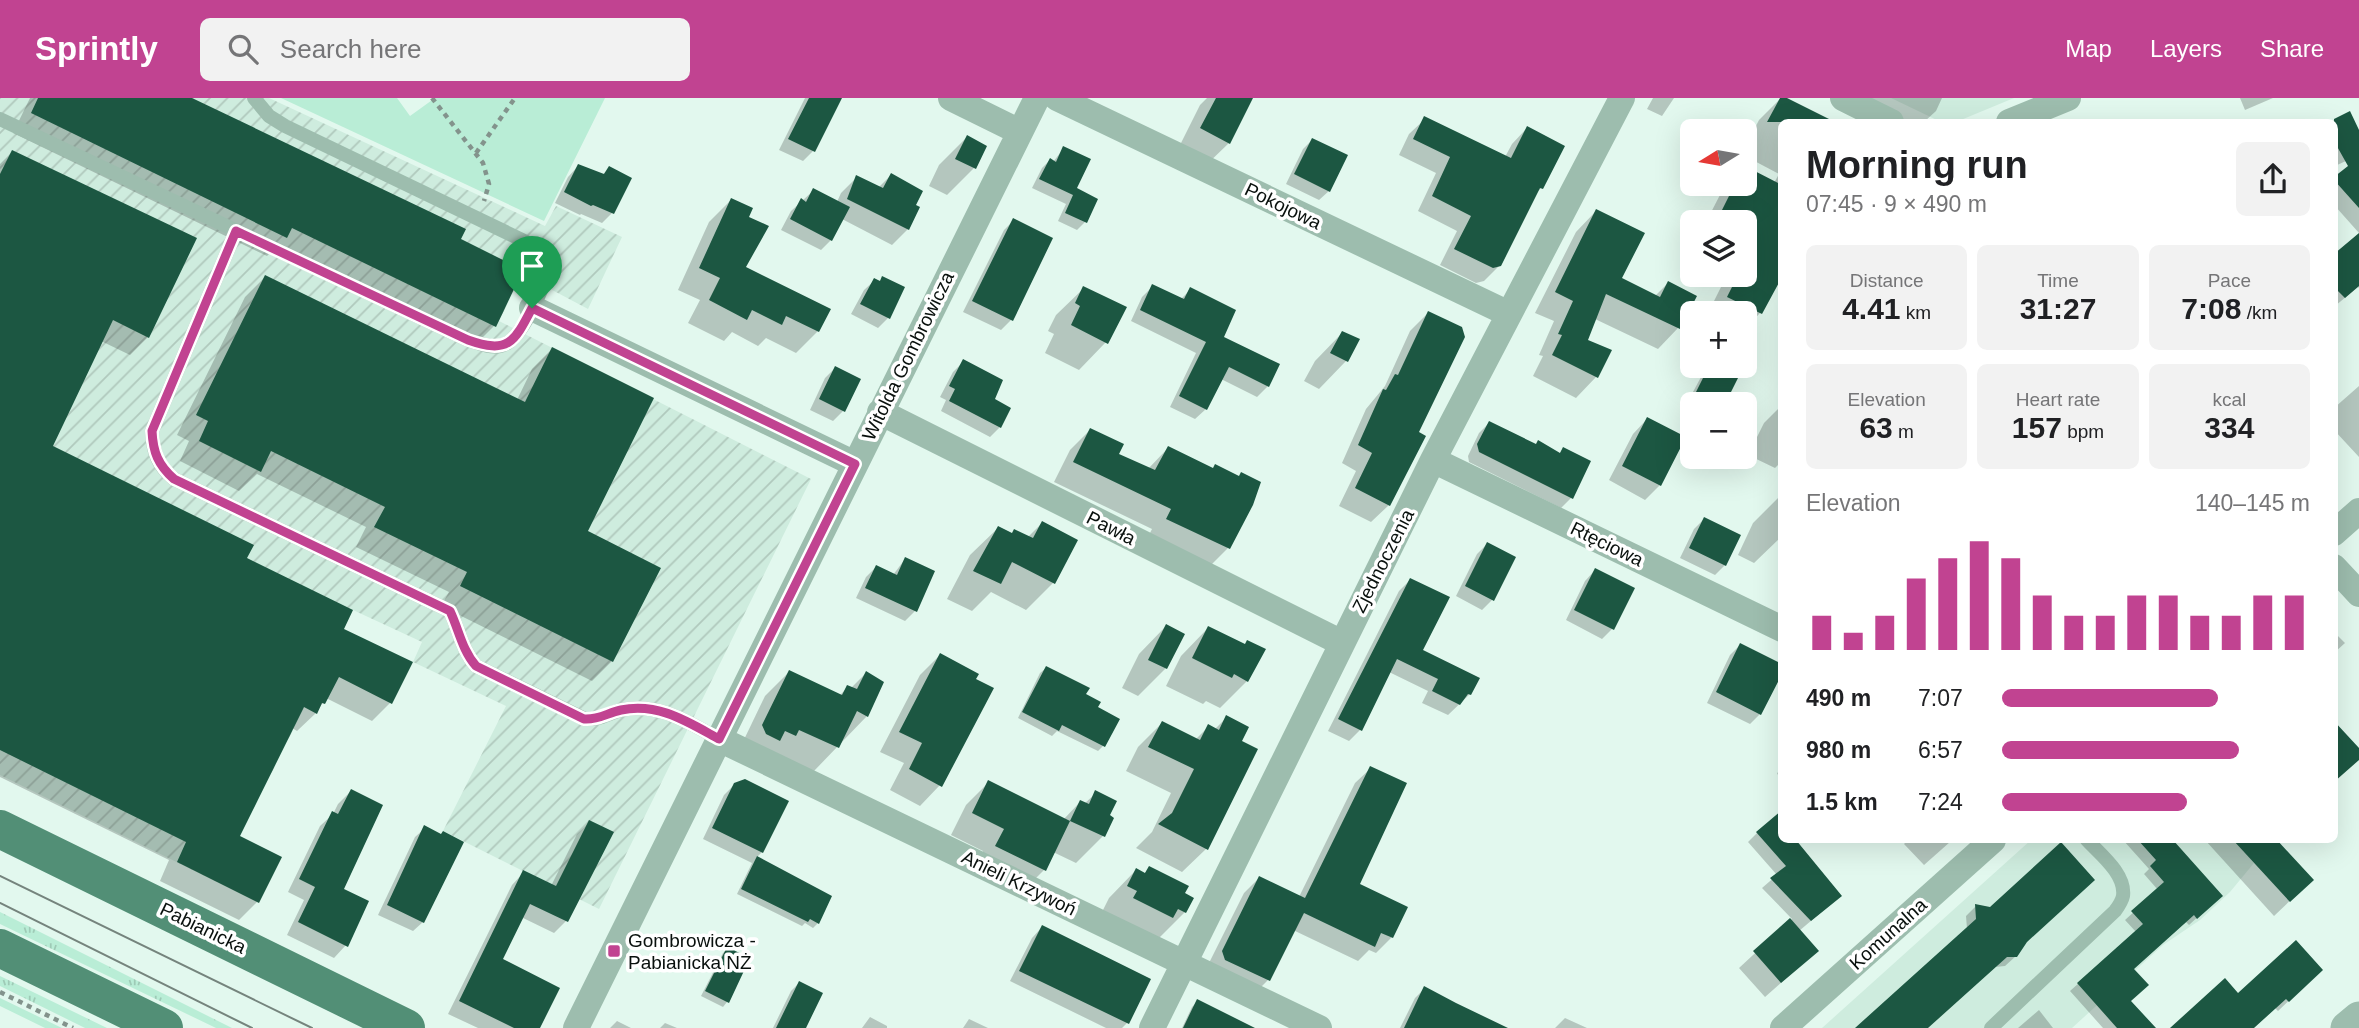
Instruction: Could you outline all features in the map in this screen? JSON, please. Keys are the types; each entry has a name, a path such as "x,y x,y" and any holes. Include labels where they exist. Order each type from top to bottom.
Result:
{"main road":[{"name":"Pabianicka","path":"0,829 406,1028"},
{"path":"0,948 164,1028"}],"street":[{"path":"951,98 1020,132"},
{"name":"Witolda Gombrowicza","path":"576,1028 1037,98"},
{"name":"Pokojowa","path":"1057,98 1509,314"},
{"name":"Zjednoczenia","path":"1152,1028 1433,460 1622,98"},
{"path":"1843,98 1885,119"},
{"path":"2016,119 2068,98"},
{"path":"532,308 855,464"},
{"name":"Pawła","path":"880,412 1342,643"},
{"name":"Rtęciowa","path":"1433,460 1778,627"},
{"path":"2338,529 2359,511"},
{"path":"2338,571 2359,594"},
{"name":"Anieli Krzywoń","path":"719,739 1319,1028"},
{"name":"Komunalna","path":"1794,1025 1990,843"},
{"path":"2347,1028 2359,1018"}],"lane":[{"path":"0,118 468,340 486,346 501,346 517,337 552,265 550,257 543,250 285,126 269,116 254,98"},
{"path":"236,231 152,431 153,451 164,471 174,479 450,611 465,653 476,666 584,719 597,720 619,710 641,708 664,711 719,739"},
{"path":"1992,1028 2115,911 2123,897 2122,885 2116,873 2090,843"}],"path":[{"path":"432,98 483,163 489,184 477,218"},
{"path":"476,153 515,98"},
{"path":"0,992 73,1028"}],"shaded area":[{"path":"0,98 269,98 545,226 556,206 622,237 588,309 522,274 499,321 811,479 599,909 443,831 506,706 413,662 422,642 353,610 217,882 0,775"},
{"path":"1891,98 2014,98 1963,119 1935,119"},
{"path":"2028,843 2237,843 2254,863 2230,892 2200,920 2163,945 2072,1028 1822,1028"}],"green space":[{"path":"281,98 397,98 410,116 435,98 605,98 544,221"},
{"path":"0,912 232,1028 216,1028 0,924"},
{"path":"0,976 107,1028 85,1028 0,986"},
{"path":"0,998 62,1028 45,1028 0,1006"}],"building":[{"path":"38,98 192,98 466,229 461,239 523,270 496,327 292,228 287,238 31,113"},
{"path":"809,98 842,98 815,152 788,139"},
{"path":"1216,98 1253,98 1230,144 1200,128"},
{"path":"1780,98 1787,98 1829,119 1778,119 1778,122 1767,122"},
{"path":"2350,111 2359,130 2359,208 2338,184 2338,174 2348,166 2338,148 2338,119 2334,119"},
{"path":"1424,116 1511,158 1527,126 1565,146 1543,189 1540,188 1501,266 1493,268 1454,249 1471,216 1432,196 1450,157 1413,139"},
{"path":"967,135 987,146 976,169 955,159"},
{"path":"1312,138 1348,155 1330,192 1294,174"},
{"path":"1063,146 1091,159 1077,188 1098,199 1087,223 1065,213 1073,195 1039,179 1050,158 1056,162"},
{"path":"12,150 197,238 149,338 113,320 53,446 254,545 247,558 353,610 344,629 413,662 392,704 339,677 317,714 304,707 240,836 282,857 259,903 177,862 186,842 0,750 0,174"},
{"path":"578,164 604,174 609,166 632,178 614,214 564,192"},
{"path":"1757,172 1778,183 1778,284 1762,314 1757,312 1757,301 1735,301 1727,297 1732,287 1757,287 1757,210 1722,210 1729,196 1757,196"},
{"path":"891,173 923,191 916,205 920,207 909,230 847,199 856,175 883,188"},
{"path":"813,188 850,207 832,241 790,219 801,198 806,202"},
{"path":"731,198 753,208 749,217 769,226 746,267 831,309 819,332 786,316 782,325 752,310 747,320 709,300 720,278 699,268"},
{"path":"1596,209 1645,233 1622,278 1660,297 1668,281 1697,296 1694,301 1680,301 1680,329 1606,294 1588,340 1612,350 1598,378 1552,355 1573,301 1555,292"},
{"path":"1013,218 1053,238 1013,321 972,301"},
{"path":"2359,233 2359,286 2345,298 2338,291 2338,251"},
{"path":"265,275 525,402 552,347 654,398 588,531 661,568 613,662 460,586 467,572 374,527 385,507 271,451 261,472 199,441 208,421 196,415"},
{"path":"882,276 905,287 890,319 860,304 874,278 880,281"},
{"path":"1152,284 1184,299 1190,287 1236,310 1224,337 1280,364 1269,387 1229,367 1207,410 1179,396 1206,342 1140,310"},
{"path":"1083,286 1127,307 1108,344 1071,325 1080,306 1075,303"},
{"path":"1428,311 1462,327 1465,337 1419,432 1426,436 1390,506 1355,488 1372,453 1358,445 1383,389 1386,390 1395,374 1398,375"},
{"path":"1342,331 1360,339 1348,362 1330,353"},
{"path":"963,359 1003,380 995,399 1011,408 1001,428 949,401 955,389 949,386"},
{"path":"835,366 861,379 845,412 819,399"},
{"path":"1703,378 1738,378 1731,392 1696,392"},
{"path":"1647,417 1680,434 1680,449 1661,486 1622,466"},
{"path":"1489,421 1536,444 1538,440 1560,453 1563,447 1591,461 1573,499 1479,452 1477,444"},
{"path":"1090,428 1124,444 1119,454 1155,470 1168,446 1213,468 1215,464 1239,476 1241,472 1261,482 1253,505 1230,549 1166,519 1171,509 1073,462"},
{"path":"1704,517 1741,535 1726,566 1689,548"},
{"path":"1042,521 1078,540 1055,584 1012,562 1001,584 973,571 998,526 1012,533 1014,529 1033,538"},
{"path":"1487,542 1516,557 1494,601 1465,586"},
{"path":"905,557 935,571 917,612 865,588 876,565 897,575"},
{"path":"1595,568 1635,588 1614,630 1574,610"},
{"path":"1410,578 1450,597 1423,650 1480,678 1471,695 1468,694 1460,705 1432,691 1438,679 1397,659 1362,731 1338,719"},
{"path":"1166,624 1185,634 1167,669 1148,660"},
{"path":"1208,626 1245,644 1247,640 1266,649 1248,682 1234,674 1232,678 1192,658"},
{"path":"1740,643 1778,662 1778,682 1761,715 1716,692"},
{"path":"940,653 979,674 976,679 994,688 942,787 909,769 922,743 899,732"},
{"path":"1046,666 1090,688 1086,694 1101,702 1098,707 1120,719 1105,747 1062,725 1059,731 1022,712"},
{"path":"789,670 842,695 847,685 857,689 866,671 884,682 868,717 857,711 839,748 799,730 796,736 785,731 780,741 766,734 762,725"},
{"path":"1226,715 1249,727 1242,741 1258,749 1208,850 1158,824 1172,813 1194,769 1148,747 1162,721 1200,740 1208,724 1219,730"},
{"path":"2338,725 2359,748 2359,760 2338,778"},
{"path":"1370,766 1407,783 1360,884 1408,907 1393,938 1381,933 1375,947 1304,913 1270,981 1225,960 1222,951 1259,876 1305,898"},
{"path":"745,779 789,801 763,853 712,828 734,783"},
{"path":"988,780 1070,821 1046,871 995,846 1004,829 972,813"},
{"path":"351,789 383,805 344,889 369,901 348,947 298,922 315,887 299,879 332,811 338,814"},
{"path":"1095,790 1117,801 1110,815 1114,818 1105,837 1070,821 1080,800 1089,804"},
{"path":"1778,813 1778,843 1798,843 1842,896 1811,921 1770,878 1786,866 1756,832"},
{"path":"589,820 614,832 568,922 530,904 503,959 560,988 540,1028 514,1028 459,1001 523,870 556,886"},
{"path":"424,825 464,842 424,923 387,905"},
{"path":"2060,843 2095,880 2027,942 2017,957 2007,957 1928,1028 1855,1028 1976,919 1975,904 1990,907"},
{"path":"2141,843 2176,843 2223,896 2197,919 2194,915 2134,969 2149,985 2131,1001 2156,1028 2117,1028 2077,983 2143,924 2131,911 2164,882 2150,866 2156,860"},
{"path":"2236,843 2280,843 2314,880 2290,902"},
{"path":"757,856 832,896 819,924 810,919 808,922 741,889"},
{"path":"1149,866 1189,886 1185,893 1194,898 1186,913 1178,909 1173,918 1133,898 1137,891 1127,886 1136,868 1145,873"},
{"path":"1790,918 1819,951 1781,983 1753,951"},
{"path":"1042,925 1151,979 1129,1024 1019,971"},
{"path":"2296,940 2323,970 2289,1002 2286,999 2254,1028 2170,1028 2225,978 2238,993"},
{"path":"727,947 750,958 729,1003 705,991"},
{"path":"799,981 823,993 806,1028 776,1028"},
{"path":"1424,986 1456,1003 1508,1028 1404,1028"},
{"path":"1197,999 1255,1028 1183,1028"}],"tram line":[{"path":"0,876 312,1028"},
{"path":"0,903 252,1028"}],"place":[{"name":"Gombrowicza - Pabianicka NŻ","path":"614,951"}],"route":[{"path":"236,231 486,346 501,346 511,342 517,337 532,308 855,464 719,739 664,711 641,708 619,710 597,720 584,719 476,666 465,653 450,611 174,479 164,471 153,451 152,431 236,231"}]}
